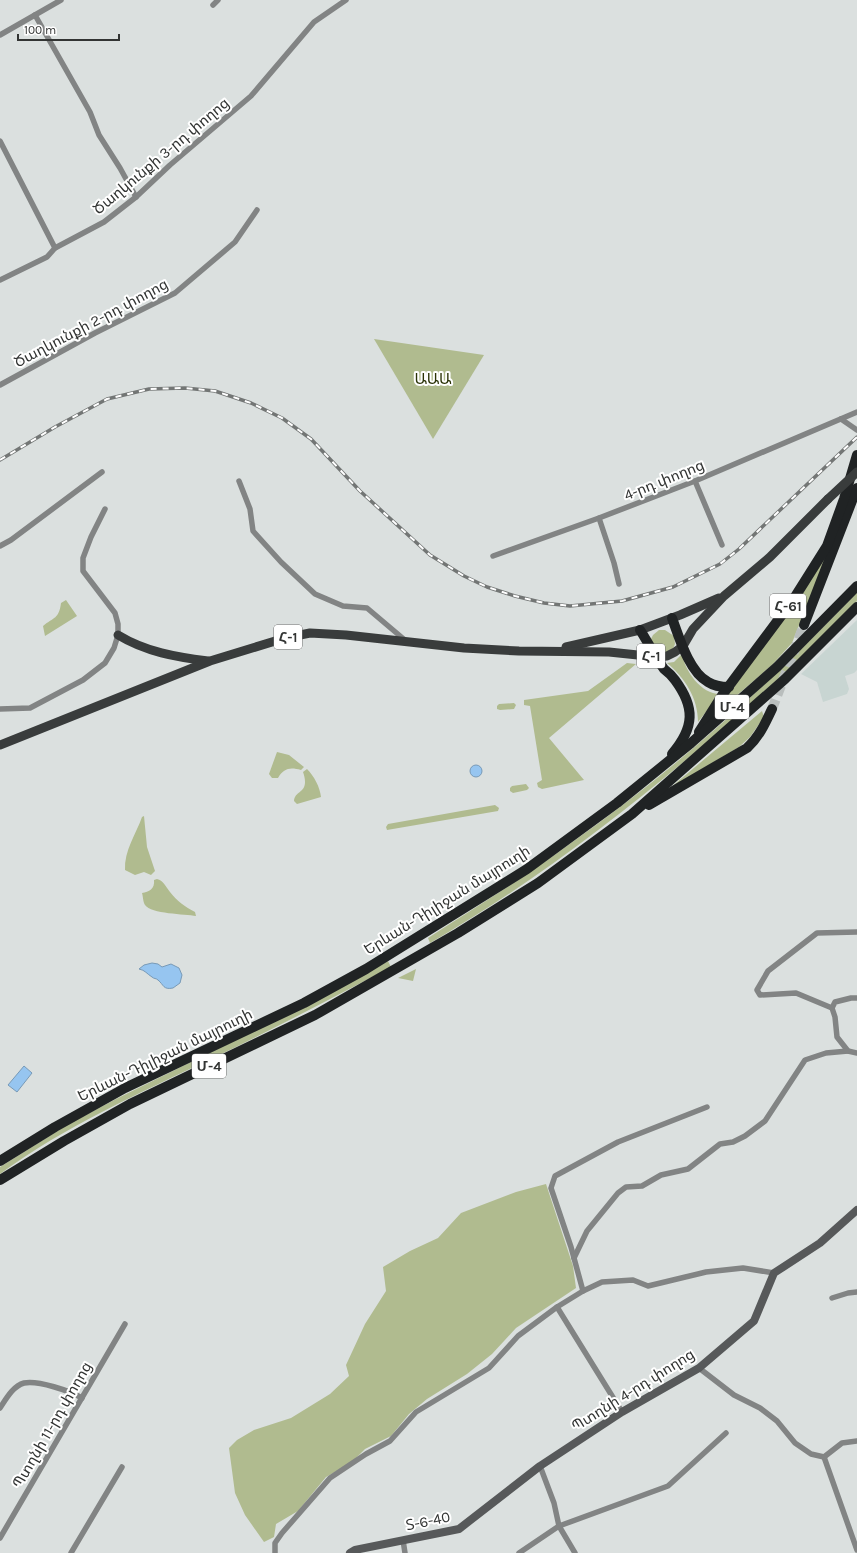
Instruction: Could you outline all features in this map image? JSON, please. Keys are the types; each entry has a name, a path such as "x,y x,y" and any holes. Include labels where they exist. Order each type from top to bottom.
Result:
{"highway":[{"name":"Հ-61","path":"691,743 793,600 827,546 844,499 857,455"},
{"name":"Հ-61","path":"804,625 857,488"},
{"name":"Երևան-Դիլիջան մայրուղի","path":"0,1161 55,1127 125,1088 304,1003 366,969 527,869 617,803 691,743 777,668 857,586"},
{"name":"Երևան-Դիլիջան մայրուղի","path":"0,1180 64,1141 130,1104 315,1015 374,982 538,884 632,814 785,679 857,607"},
{"path":"672,618 683,646 701,678 714,685 729,688"},
{"path":"640,630 664,668 682,690 690,709 688,728 675,750 662,765"},
{"path":"632,814 748,748 756,740 763,729 772,709"}],"main road":[{"name":"Հ-1","path":"0,746 210,661 285,638 310,634 346,635 480,649 609,652 657,657 667,656 683,646 693,629 724,596 770,557 857,472"},
{"name":"Հ-1","path":"551,650 640,630 724,596"},
{"path":"118,635 130,643 153,651 171,656 210,661"}],"street":[{"path":"0,35 61,0"},
{"path":"213,5 218,0"},
{"name":"Ծաղկունքի 3-րդ փողոց","path":"0,280 47,257 55,248 104,222 136,197 170,165 250,96 314,22 346,0"},
{"path":"35,14 90,112 99,135 136,197"},
{"path":"0,141 55,248"},
{"name":"Ծաղկունքի 2-րդ փողոց","path":"0,386 95,333 176,293 235,242 257,210"},
{"name":"4-րդ փողոց","path":"493,556 599,518 695,480 857,412"},
{"path":"841,419 857,430"},
{"path":"0,546 11,540 102,472"},
{"path":"695,480 722,545"},
{"path":"239,481 250,509 253,531 281,562 315,594 343,606 367,608 406,642"},
{"path":"1,708 30,708 83,680 105,663 114,648 118,635 118,624 115,613 83,571 83,558 105,508"},
{"path":"599,518 614,563 619,584"},
{"path":"832,1008 796,993 760,995 757,990 768,971 817,933 857,932"},
{"path":"848,1051 837,1037 835,1017 832,1008 835,1002 857,998"},
{"path":"574,1258 587,1231 618,1193 626,1187 642,1186 661,1175 688,1169 720,1144 733,1142 745,1136 765,1121 805,1060 826,1053 848,1051 857,1053"},
{"path":"583,1291 551,1188 555,1176 618,1142 707,1107"},
{"path":"275,1553 275,1543 282,1533 330,1478 366,1454 390,1441 416,1412 489,1368 518,1336 557,1307 583,1291 602,1282 633,1280 648,1286 706,1272 743,1268 774,1273 820,1243 857,1210"},
{"name":"Պտղնի 4-րդ փողոց","path":"540,1466 622,1412 699,1368 754,1321 774,1273"},
{"path":"832,1298 857,1292"},
{"path":"557,1307 622,1412"},
{"name":"Պտղնի 11-րդ փողոց","path":"0,1538 125,1324"},
{"path":"699,1368 734,1395 760,1408 777,1421 795,1443 811,1454 824,1457"},
{"path":"0,1408 10,1392 24,1383 40,1384 71,1392 82,1398"},
{"path":"519,1553 559,1526 668,1486 726,1433"},
{"path":"824,1457 842,1443 857,1441"},
{"path":"824,1457 857,1550"},
{"path":"540,1466 554,1503 559,1526 576,1553"},
{"name":"Տ-6-40","path":"350,1553 355,1550 459,1529 540,1466"},
{"path":"71,1553 122,1467"},
{"path":"403,1540 405,1553"}],"shaded area":[{"path":"857,620 857,670 854,673 845,676 849,689 847,694 823,702 817,682 801,674"}],"green space":[{"name":"ԱԱԱ","path":"374,339 484,355 433,439"},
{"path":"827,555 792,643 772,665 714,715"},
{"path":"857,592 857,601 810,649 728,724 657,784 547,868 470,919 430,943 428,938 554,856 610,815 684,756 756,693"},
{"path":"66,600 77,616 45,636 43,626 57,615 61,603"},
{"path":"659,630 665,630 674,636 675,644 672,651 660,654 650,641 653,635"},
{"path":"682,654 690,674 700,686 713,693 720,694 698,722 696,705 689,689 674,669 667,663 674,662"},
{"path":"627,663 636,664 549,738 584,780 542,789 538,787 537,783 542,780 530,706 524,705 524,700 588,691"},
{"path":"514,703 516,705 514,709 497,709 499,704"},
{"path":"762,711 764,717 750,737 739,747 670,788"},
{"path":"277,752 289,755 304,767 301,770 285,770 278,778 272,778 269,774"},
{"path":"307,769 316,782 321,797 297,804 294,801 296,795 305,786 303,772"},
{"path":"526,784 529,788 527,790 513,793 510,791 512,786"},
{"path":"495,805 499,808 498,811 387,830 386,827 388,824"},
{"path":"144,816 147,847 155,871 151,875 144,872 135,875 125,870 126,856 142,817"},
{"path":"157,879 163,882 178,901 195,912 196,916 161,912 148,908 145,905 142,893 151,890 154,886 154,880"},
{"path":"388,961 391,967 258,1036 131,1097 77,1125 0,1174 0,1167 67,1125 116,1099 329,994"},
{"path":"416,969 413,981 398,978"},
{"path":"546,1184 573,1266 576,1288 516,1328 492,1354 467,1374 427,1399 409,1414 391,1436 365,1449 351,1463 326,1477 298,1511 276,1524 274,1537 264,1542 245,1515 235,1493 229,1448 237,1440 254,1430 291,1418 330,1394 349,1376 346,1365 365,1324 386,1291 383,1267 410,1251 438,1238 461,1213 516,1192"}],"water":[{"path":"474,765 478,765 482,771 478,777 474,777 470,773 470,769"},
{"path":"152,963 158,964 162,967 171,964 179,968 182,975 180,983 173,988 164,987 157,979 139,969 144,965"},
{"path":"24,1066 32,1073 17,1092 8,1085"}],"tunnel":[{"path":"772,709 804,625"}],"railway":[{"path":"0,460 55,427 107,399 149,389 185,388 215,391 251,403 282,418 311,439 360,491 430,555 464,576 487,587 515,596 544,603 570,606 622,601 673,587 720,564 739,549 857,437"}]}
